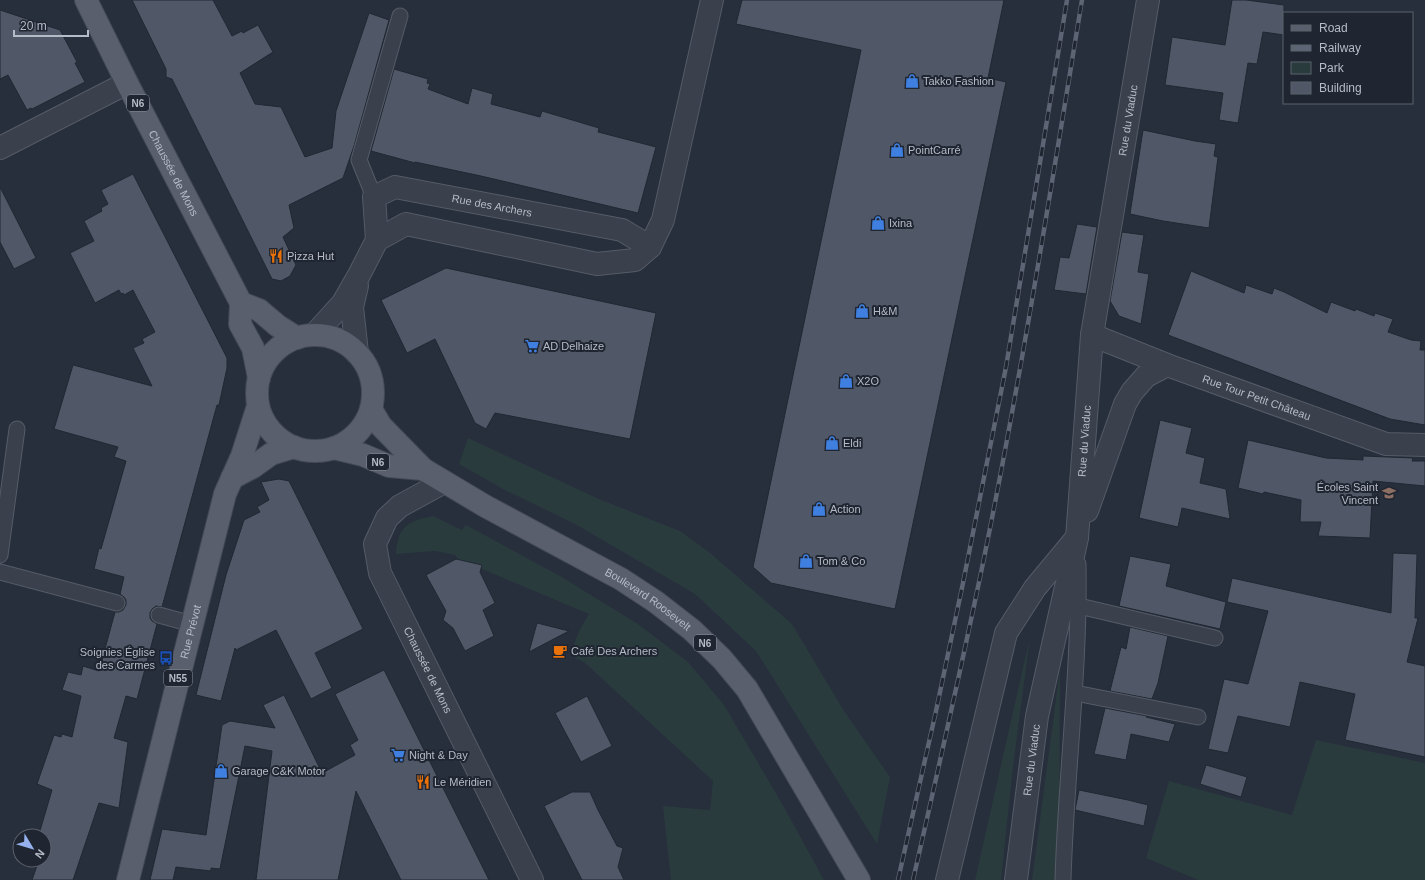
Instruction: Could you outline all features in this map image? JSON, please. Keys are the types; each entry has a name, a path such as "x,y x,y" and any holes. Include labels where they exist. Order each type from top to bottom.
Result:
{"main road":[{"name":"Chaussée de Mons","path":"86,0 127,83 241,303"},
{"path":"259,378 253,348 240,324 241,303 259,310 278,326 305,336 330,337 345,343 357,353 365,364 370,376 373,393 371,409 365,422 357,433 346,442 334,448 321,451 307,451 294,448 282,441 271,431 263,420 258,406 257,392 259,378 267,360 280,347 305,336"},
{"name":"Rue Prévot","path":"128,880 225,494 249,435 258,406"},
{"name":"Boulevard Roosevelt","path":"371,409 381,426 423,469 485,506 620,579 656,602 692,630 722,659 747,689 859,880"},
{"path":"232,478 253,467 272,454 294,448"},
{"name":"Boulevard Roosevelt","path":"334,448 363,455 389,466 423,469"}],"street":[{"path":"377,240 406,224 598,264 635,260 650,247 663,220 712,0"},
{"name":"Rue du Viaduc","path":"1016,880 1037,716 1077,538 1092,335 1148,0"},
{"path":"0,148 127,83"},
{"name":"Rue des Archers","path":"374,196 395,187 622,230 650,247"},
{"path":"305,336 342,303 359,276 377,240 374,196"},
{"path":"357,353 352,307 359,276"},
{"name":"Rue Tour Petit Château","path":"1092,335 1168,365 1386,444 1425,445"},
{"path":"947,880 1006,633 1035,588 1077,538 1125,404 1132,392 1146,376 1168,365"},
{"name":"Chaussée de Mons","path":"444,482 400,506 387,518 375,544 380,573 532,880"}],"lane":[{"path":"374,196 359,160 400,16"},
{"path":"0,555 17,429"},
{"path":"1062,880 1075,693 1079,606 1077,538"},
{"path":"0,572 117,603"},
{"path":"1079,606 1215,638"},
{"path":"160,615 192,624"},
{"path":"1075,693 1198,717"}],"green space":[{"path":"468,438 599,499 680,531 709,552 792,624 844,711 890,777 877,844 756,651 695,594 575,524 501,488 459,464"},
{"path":"433,516 462,530 466,525 560,576 638,624 688,662 724,705 784,807 824,880 671,880 663,806 710,810 713,781 584,662 575,658 574,644 580,629 589,614 458,559 455,555 435,551 396,554 399,537 406,526 417,520"},
{"path":"1030,637 1013,767 1001,880 975,880"},
{"path":"1060,669 1059,880 1032,880"},
{"path":"1316,740 1425,763 1425,880 1198,880 1146,858 1169,781 1292,815"}],"building":[{"path":"132,0 213,0 232,36 242,31 243,33 258,25 273,52 240,73 255,104 281,107 305,157 332,148 336,111 369,13 389,20 354,146 343,178 289,205 294,228 283,237 296,265 290,276 281,281 272,279 172,79 166,77 166,69"},
{"path":"742,0 1004,0 988,78 1006,82 895,609 771,583 753,567 861,50 736,24"},
{"path":"1232,0 1246,0 1284,5 1283,35 1263,32 1257,64 1248,63 1238,123 1219,120 1223,93 1165,85 1172,37 1225,45"},
{"path":"0,10 60,30 77,62 75,63 85,82 32,109 27,110 8,75 0,79"},
{"path":"394,69 428,79 427,83 430,84 428,89 468,104 472,88 493,94 491,104 540,117 542,111 599,128 598,132 656,147 638,213 481,176 415,163 371,151"},
{"path":"1143,130 1216,144 1214,156 1218,157 1209,228 1130,214"},
{"path":"133,174 227,358 227,368 219,405 217,405 162,607 156,606 150,613 150,618 157,624 137,699 126,696 114,738 128,742 119,808 99,803 73,880 32,880 36,868 52,868 52,828 41,828 52,790 37,784 54,735 61,737 62,734 72,737 81,696 62,690 68,672 81,675 83,666 99,671 115,612 123,610 126,605 126,600 120,594 124,577 94,569 126,461 114,457 118,447 54,429 73,365 152,386 133,348 144,343 142,339 155,332 133,290 124,295 123,293 121,294 119,290 95,303 70,253 94,241 84,221 102,211 101,208 108,204 101,190"},
{"path":"0,187 36,258 14,269 0,242"},
{"path":"1077,224 1097,227 1086,294 1054,290 1060,257 1069,258"},
{"path":"1122,232 1144,235 1138,272 1149,274 1141,324 1119,316 1110,301"},
{"path":"446,268 656,313 630,439 495,413 486,429 475,423 435,339 407,353 381,300"},
{"path":"1191,271 1244,293 1246,285 1272,294 1274,288 1327,313 1331,302 1355,311 1356,309 1374,316 1375,313 1393,319 1388,332 1411,340 1421,341 1420,350 1425,350 1425,425 1390,419 1168,335"},
{"path":"1160,420 1192,428 1186,453 1205,458 1200,483 1226,489 1230,519 1182,508 1178,527 1139,518"},
{"path":"1248,440 1326,458 1363,460 1363,456 1413,458 1412,461 1425,461 1425,486 1373,481 1370,538 1318,536 1321,522 1300,522 1301,500 1264,492 1263,494 1238,488"},
{"path":"279,479 289,481 363,629 315,653 332,688 311,699 276,630 236,650 235,648 221,701 196,695 226,575 244,520 260,512 257,507 269,500 261,482"},
{"path":"1393,553 1417,554 1415,618 1418,618 1407,662 1425,666 1425,757 1345,740 1355,694 1300,682 1290,727 1238,716 1228,753 1208,749 1224,679 1248,684 1268,611 1227,602 1232,578 1391,613"},
{"path":"1130,556 1171,564 1166,586 1226,602 1220,629 1119,606"},
{"path":"456,559 482,565 480,572 495,603 483,610 494,636 465,651 453,628 443,620 446,611 426,575"},
{"path":"537,623 569,631 529,652"},
{"path":"1130,627 1168,636 1158,683 1152,699 1110,691 1121,647 1126,649"},
{"path":"384,670 489,880 401,880 356,791 338,880 256,880 272,751 245,746 220,869 211,868 211,871 176,867 173,880 150,880 162,829 206,835 222,725 230,721 275,728 263,705 284,695 322,773 355,755 350,745 358,740 335,694"},
{"path":"587,696 612,746 581,762 555,713"},
{"path":"1105,708 1147,716 1146,717 1175,724 1169,742 1131,734 1126,760 1094,754"},
{"path":"1206,765 1247,777 1241,797 1200,784"},
{"path":"1079,790 1148,805 1144,826 1075,810"},
{"path":"572,792 590,792 617,846 623,848 618,867 624,880 582,880 544,806"}],"railway":[{"path":"898,880 963,583 1006,367 1067,0"},
{"path":"913,880 940,762 997,493 1035,282 1082,0"}],"place":[{"name":"Takko Fashion","path":"912,81"},
{"name":"PointCarré","path":"897,150"},
{"name":"Ixina","path":"878,223"},
{"name":"Pizza Hut","path":"276,256"},
{"name":"H&M","path":"862,311"},
{"name":"AD Delhaize","path":"532,346"},
{"name":"X2O","path":"846,381"},
{"name":"Eldi","path":"832,443"},
{"name":"Écoles Saint Vincent","path":"1389,493"},
{"name":"Action","path":"819,509"},
{"name":"Tom & Co","path":"806,561"},
{"name":"Café Des Archers","path":"560,651"},
{"name":"Soignies Église des Carmes","path":"166,658"},
{"name":"Night & Day","path":"398,755"},
{"name":"Garage C&K Motor","path":"221,771"},
{"name":"Le Méridien","path":"423,782"}]}
